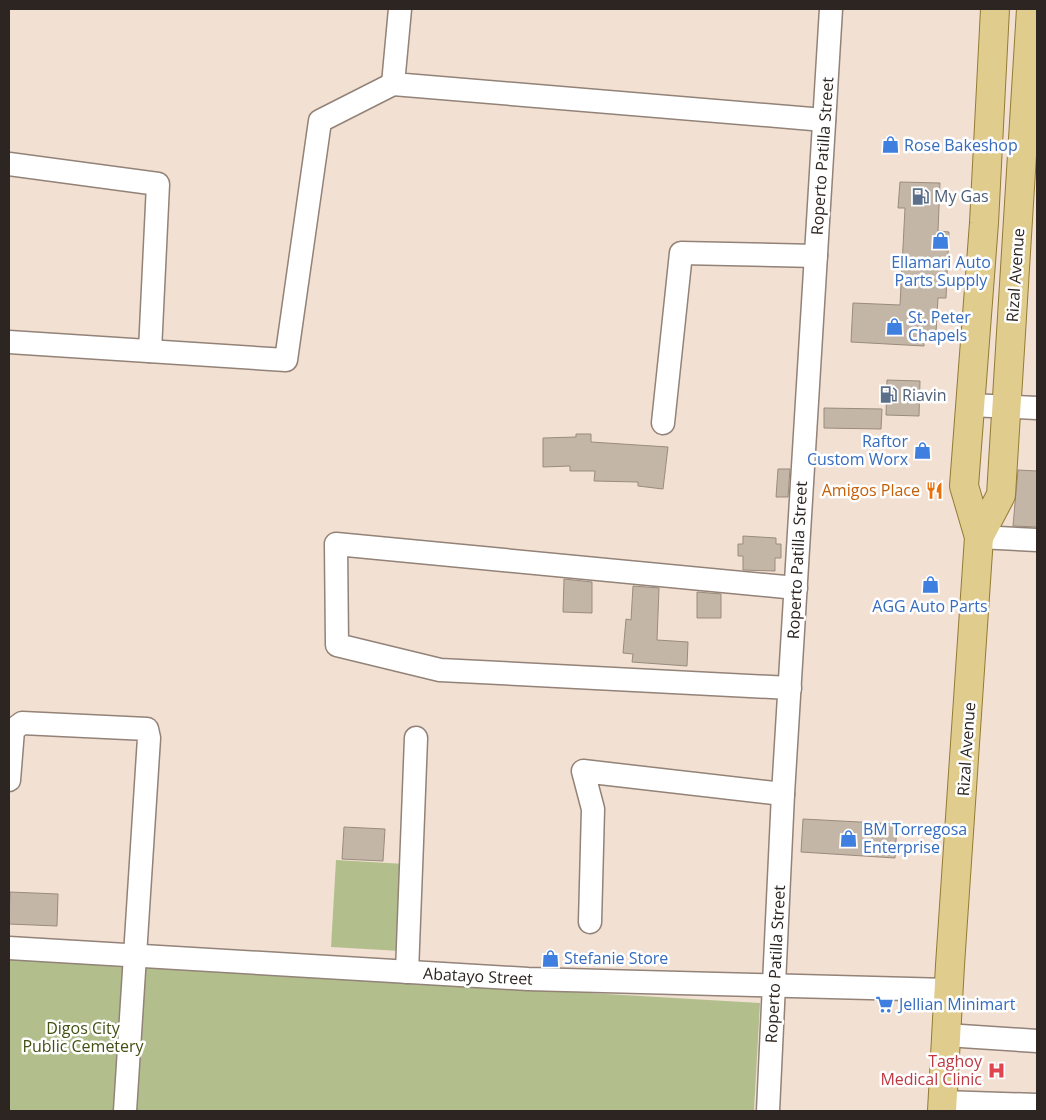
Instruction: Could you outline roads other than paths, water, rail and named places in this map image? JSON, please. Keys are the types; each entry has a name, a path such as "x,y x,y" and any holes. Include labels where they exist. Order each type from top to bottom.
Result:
{"main road":[{"name":"Rizal Avenue","path":"942,1107 948,990 980,537 964,486 984,223 995,9"},
{"name":"Rizal Avenue","path":"980,537 1001,494 1031,9"}],"street":[{"path":"393,84 400,9"},
{"name":"Roperto Patilla Street","path":"768,1111 783,794 831,9"},
{"path":"9,342 286,360 320,121 393,84 824,120"},
{"path":"9,164 158,184 150,351"},
{"path":"663,423 681,254 816,256"},
{"path":"970,405 1037,408"},
{"path":"980,537 1037,540"},
{"path":"790,688 440,670 337,646 336,544 796,588"},
{"path":"9,780 13,730 22,723 147,729 150,738 125,1111"},
{"path":"406,972 416,738"},
{"path":"590,922 593,809 583,771 783,794"},
{"name":"Abatayo Street","path":"9,948 585,981 948,990"},
{"path":"946,1036 1037,1041"},
{"path":"942,1107 1037,1105"}],"place":[{"name":"Rose Bakeshop","path":"890,145"},
{"name":"My Gas","path":"920,196"},
{"name":"Ellamari Auto Parts Supply","path":"941,241"},
{"name":"St. Peter Chapels","path":"894,326"},
{"name":"Riavin","path":"888,395"},
{"name":"Raftor Custom Worx","path":"922,450"},
{"name":"Amigos Place","path":"934,490"},
{"name":"AGG Auto Parts","path":"930,585"},
{"name":"BM Torregosa Enterprise","path":"849,838"},
{"name":"Stefanie Store","path":"550,958"},
{"name":"Jellian Minimart","path":"885,1004"},
{"name":"Taghoy Medical Clinic","path":"996,1070"}],"park label":[{"name":"Digos City Public Cemetery","path":"83,1037"}]}
